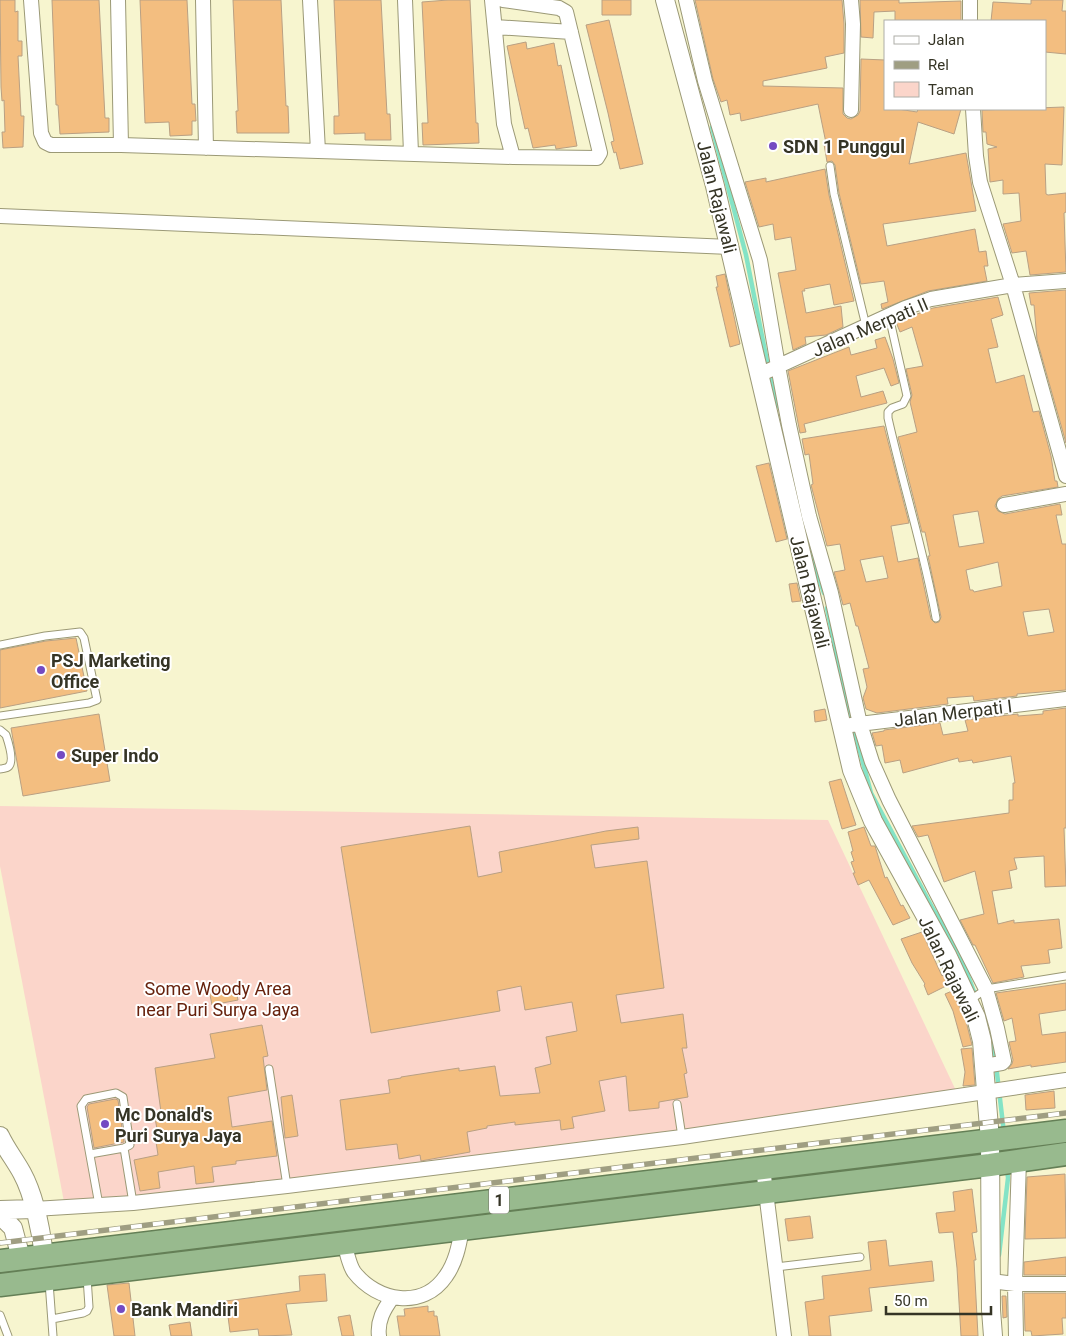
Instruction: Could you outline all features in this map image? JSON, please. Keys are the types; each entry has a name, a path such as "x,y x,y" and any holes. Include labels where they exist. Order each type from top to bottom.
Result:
{"highway":[{"name":"1","path":"11,1260 1066,1131"},
{"name":"1","path":"0,1284 1005,1163 1066,1154"},
{"path":"44,1256 49,1279"},
{"path":"11,1260 26,1281"}],"street":[{"path":"31,0 41,132 46,142 51,145 121,145 593,159 599,156 600,153 566,12 562,9 503,0"},
{"path":"118,0 121,145"},
{"path":"203,0 206,148"},
{"path":"310,0 318,151"},
{"path":"405,0 411,153"},
{"path":"492,0 504,124 513,157"},
{"name":"Jalan Rajawali","path":"665,0 718,156 730,247 769,371 792,518 850,726 852,770 873,820 947,955 977,996 976,1018 982,1041 989,1092 1005,1163 993,1281 993,1336"},
{"path":"686,0 705,81 718,156 760,260 769,371"},
{"path":"851,0 853,24 851,110"},
{"path":"970,0 970,20"},
{"path":"495,27 571,32"},
{"path":"973,110 980,182 1059,428 1066,476"},
{"path":"495,156 504,124"},
{"path":"0,216 730,247"},
{"name":"Jalan Merpati II","path":"769,371 905,308 932,299 1013,285 1066,281"},
{"path":"1004,505 1066,494"},
{"name":"Jalan Merpati I","path":"850,726 1066,699"},
{"path":"850,726 872,762 977,996 997,1028 1004,1061 986,1066"},
{"path":"0,1210 133,1203 287,1186 682,1137 1066,1080"},
{"path":"0,1136 23,1174 42,1238 44,1256"},
{"path":"1005,1163 1016,1336"},
{"path":"763,1168 784,1336"},
{"path":"0,1215 13,1228 11,1260"},
{"path":"344,1243 353,1271 369,1289 392,1298 407,1299 422,1295 435,1288 445,1278 453,1265 462,1229"},
{"path":"993,1281 1066,1284"},
{"path":"379,1336 378,1331 382,1311 392,1298"}],"lane":[{"path":"830,166 836,203 866,327"},
{"path":"889,316 907,396 903,404 892,408 888,412 888,418 904,488 930,583 936,618"},
{"path":"0,645 45,636 80,632 84,638 97,700 89,703 0,716"},
{"path":"0,730 6,735 11,754 11,764 0,769"},
{"path":"977,996 1066,976"},
{"path":"269,1069 287,1186"},
{"path":"90,1154 124,1148 130,1145 123,1097 116,1093 86,1099 83,1101 82,1106 90,1154 99,1205"},
{"path":"677,1104 682,1137"},
{"path":"124,1148 133,1203"},
{"path":"776,1267 860,1257"},
{"path":"52,1319 87,1311 89,1306 87,1274"},
{"path":"49,1279 53,1336"},
{"path":"0,1315 8,1336"}],"green space":[{"name":"Some Woody Area near Puri Surya Jaya","path":"0,806 828,820 959,1097 65,1207 0,866"}],"building":[{"path":"0,0 15,0 15,12 18,11 18,41 22,41 22,56 18,56 21,116 24,116 23,147 3,148 2,132 5,132 4,100 2,101 1,87"},
{"path":"52,0 99,0 105,118 109,118 109,132 60,134 58,105 56,105"},
{"path":"140,0 187,0 192,104 195,104 196,121 192,121 192,135 170,136 169,122 145,123"},
{"path":"233,0 281,0 289,133 237,133 236,111 238,111"},
{"path":"334,0 381,0 387,114 390,114 391,140 365,140 365,133 334,134 334,116 339,116"},
{"path":"470,0 476,123 478,123 479,143 423,145 422,123 428,123 422,2"},
{"path":"602,0 631,0 631,15 602,15"},
{"path":"695,0 842,0 844,53 825,57 827,68 763,81 763,86 843,88 843,114 851,119 858,115 860,111 861,59 884,60 884,110 917,112 918,110 961,110 954,134 918,122 909,164 966,153 976,211 883,224 887,246 975,229 979,252 986,251 988,266 984,266 987,281 928,291 882,309 881,304 888,302 884,281 861,284 839,193 835,165 832,161 827,162 824,144 826,143 818,104 741,121 740,113 730,115 727,100 721,102 713,79"},
{"path":"860,0 899,0 899,3 961,1 961,20 895,20 895,11 874,12 873,38 861,37"},
{"path":"1031,0 1063,0 1062,11 1066,11 1066,54 1046,52 1046,20 991,20 993,2 1031,4"},
{"path":"609,20 643,164 620,169 616,152 614,153 611,142 614,141 586,25"},
{"path":"526,42 527,49 554,43 558,66 561,65 577,146 556,149 555,145 533,148 528,128 525,129 507,46"},
{"path":"1064,107 1062,165 1045,164 1046,194 1066,193 1066,212 1064,213 1066,272 1030,275 1026,251 1012,253 1003,224 1021,221 1019,193 1003,194 1003,180 990,182 988,149 997,147 987,144 986,132 983,132 982,110 1046,110 1046,108"},
{"path":"825,169 829,195 854,301 834,305 830,284 804,289 805,291 802,291 806,313 841,306 843,327 826,335 805,337 806,344 793,350 778,273 796,270 791,237 775,240 773,224 759,227 745,182 766,178 766,182"},
{"path":"725,274 740,344 730,347 716,287 718,287 716,276"},
{"path":"1066,290 1066,443 1037,340 1034,305 1031,305 1029,293"},
{"path":"998,297 1003,315 991,319 998,347 988,349 996,383 1024,375 1033,412 1039,411 1058,487 1002,496 998,499 995,506 998,511 1005,514 1060,504 1062,515 1056,515 1062,544 1066,544 1066,690 1017,694 1017,696 974,701 973,696 947,698 948,704 877,713 866,709 863,698 867,687 863,669 869,668 850,603 843,605 834,572 845,570 840,544 827,546 811,485 813,484 809,454 805,455 802,439 884,426 909,523 891,526 898,562 918,558 931,619 935,623 939,622 941,617 925,532 922,532 898,437 917,432 910,402 912,395 906,369 923,366 912,327 900,332 896,322 933,308","holes":["978,511 984,543 959,547 953,515","883,556 888,578 866,582 860,560","998,562 1002,586 974,592 970,590 966,570","1049,609 1054,632 1028,636 1023,612"]},
{"path":"885,337 899,383 891,386 884,368 856,376 861,397 883,391 887,403 804,424 806,432 800,433 788,371 849,347 851,355 877,348 875,340"},
{"path":"769,463 787,539 776,542 756,466"},
{"path":"797,583 801,601 792,602 789,584"},
{"name":"PSJ Marketing Office","path":"76,638 87,691 0,708 0,650 46,641"},
{"path":"1066,708 1066,828 1064,828 1066,886 1045,887 1044,856 1014,858 1017,869 1009,871 1012,888 992,891 998,924 1014,920 1014,923 1059,919 1062,948 1048,950 1050,963 1021,966 1024,977 993,983 975,945 973,945 960,920 984,914 975,871 944,882 928,835 918,837 912,826 1009,813 1009,800 1013,800 1013,783 1015,783 1011,756 973,763 972,760 959,762 958,758 903,773 900,760 885,763 882,745 876,746 872,733 940,723 943,735 968,731 965,720 1018,714 1018,716 1043,714 1043,711"},
{"path":"825,709 827,720 815,722 814,711"},
{"name":"Super Indo","path":"99,714 110,781 23,796 11,728"},
{"path":"841,779 856,825 842,829 829,782"},
{"path":"470,826 478,877 502,872 499,852 606,831 638,827 639,839 591,845 595,868 647,861 664,988 616,995 621,1023 683,1014 687,1048 682,1048 687,1073 684,1074 688,1097 659,1102 659,1108 629,1111 626,1076 599,1081 605,1111 572,1117 574,1128 561,1130 560,1120 515,1125 515,1122 487,1126 487,1128 467,1132 470,1152 421,1161 420,1155 399,1159 397,1144 346,1150 340,1100 390,1093 388,1080 401,1077 459,1068 459,1071 495,1066 500,1096 540,1093 535,1068 551,1064 546,1037 577,1031 572,1002 525,1010 521,986 497,991 500,1011 371,1033 341,847"},
{"path":"864,827 871,846 875,846 885,878 887,877 901,906 903,905 910,918 893,925 869,880 858,885 853,873 855,873 851,862 854,861 851,852 853,851 848,832"},
{"path":"922,932 948,985 928,995 925,984 912,963 901,939"},
{"path":"1066,983 1066,1010 1039,1014 1042,1035 1066,1032 1066,1062 1008,1069 1013,1060 1009,1042 1016,1041 1012,1018 1004,1021 996,993"},
{"path":"235,986 238,1000 212,1005 209,990"},
{"path":"952,991 966,1021 972,1045 963,1047 953,1011 945,994"},
{"path":"262,1025 268,1056 263,1057 267,1090 228,1097 232,1127 272,1121 277,1156 236,1161 236,1164 212,1167 214,1182 196,1184 194,1166 158,1172 160,1188 140,1191 134,1160 158,1155 155,1135 158,1134 154,1113 161,1112 155,1068 215,1058 210,1034"},
{"path":"972,1048 975,1085 963,1086 965,1072 961,1049"},
{"path":"1054,1091 1055,1108 1026,1110 1025,1095"},
{"path":"292,1095 298,1136 285,1138 281,1097"},
{"name":"Mc Donald's Puri Surya Jaya","path":"118,1100 124,1142 94,1148 87,1107 89,1104"},
{"path":"1065,1174 1066,1238 1025,1239 1027,1177"},
{"path":"972,1189 977,1232 972,1233 976,1260 974,1260 978,1336 961,1336 953,1232 939,1233 936,1213 955,1211 953,1192"},
{"path":"810,1216 813,1238 788,1241 785,1219"},
{"path":"886,1240 889,1266 932,1261 934,1281 869,1288 872,1311 829,1316 831,1336 809,1336 805,1302 824,1299 822,1276 871,1270 868,1242"},
{"path":"1066,1257 1066,1275 1024,1275 1024,1262"},
{"path":"325,1274 327,1301 286,1304 292,1335 259,1336 258,1329 230,1332 226,1301 300,1291 299,1276"},
{"name":"Bank Mandiri","path":"129,1283 135,1336 114,1336 107,1285"},
{"path":"1024,1293 1066,1293 1066,1318 1062,1318 1063,1334 1032,1336 1031,1331 1025,1331"},
{"path":"1002,1296 1006,1296 1007,1317 1003,1318"},
{"path":"428,1306 428,1312 434,1311 434,1316 437,1316 440,1336 400,1336 397,1316 405,1316 404,1309"},
{"path":"350,1315 354,1336 342,1336 338,1317"},
{"path":"190,1322 192,1336 171,1336 169,1325"}],"waterway":[{"path":"712,127 746,255 776,407"},
{"path":"808,548 824,593"},
{"path":"827,608 846,698 871,793 933,909 959,952 976,997"},
{"path":"990,1037 995,1056 1004,1133"},
{"path":"999,1255 1008,1178 1007,1168"}],"railway":[{"path":"0,1243 1066,1113"}],"place":[{"name":"SDN 1 Punggul","path":"773,146"},
{"name":"PSJ Marketing Office","path":"41,670"},
{"name":"Super Indo","path":"61,755"},
{"name":"Mc Donald's Puri Surya Jaya","path":"105,1124"},
{"name":"Bank Mandiri","path":"121,1309"}]}
